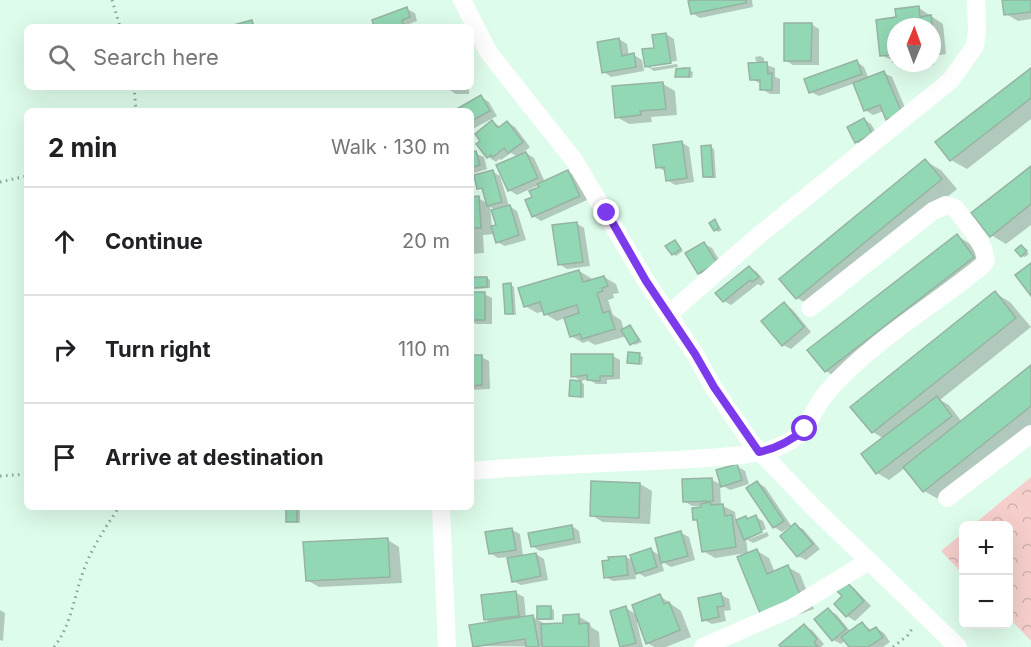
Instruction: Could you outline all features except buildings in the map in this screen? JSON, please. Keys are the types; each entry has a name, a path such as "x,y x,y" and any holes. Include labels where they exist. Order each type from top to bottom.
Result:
{"street":[{"path":"462,0 489,54 573,160 646,281 759,452 958,647"},
{"path":"669,314 759,236 951,80 975,46 976,0"},
{"path":"474,471 579,463 709,458 777,448 792,440 805,429 826,393 879,343 983,265 986,260 983,248 955,208 946,205 933,211 810,308"},
{"path":"947,498 1031,434"},
{"path":"441,510 447,647"},
{"path":"704,647 792,609 869,561"}],"path":[{"path":"112,0 119,24"},
{"path":"134,90 136,108"},
{"path":"0,182 24,177"},
{"path":"0,476 24,474"},
{"path":"54,647 67,626 83,572 96,542 117,510"},
{"path":"893,647 908,635 917,623 921,611"}],"green space":[{"path":"1031,477 1031,641 1013,622 1013,521 978,521"},
{"path":"959,536 959,570 941,551"}],"route":[{"path":"607,213 646,281 759,452 777,448 792,440 805,429"}]}
